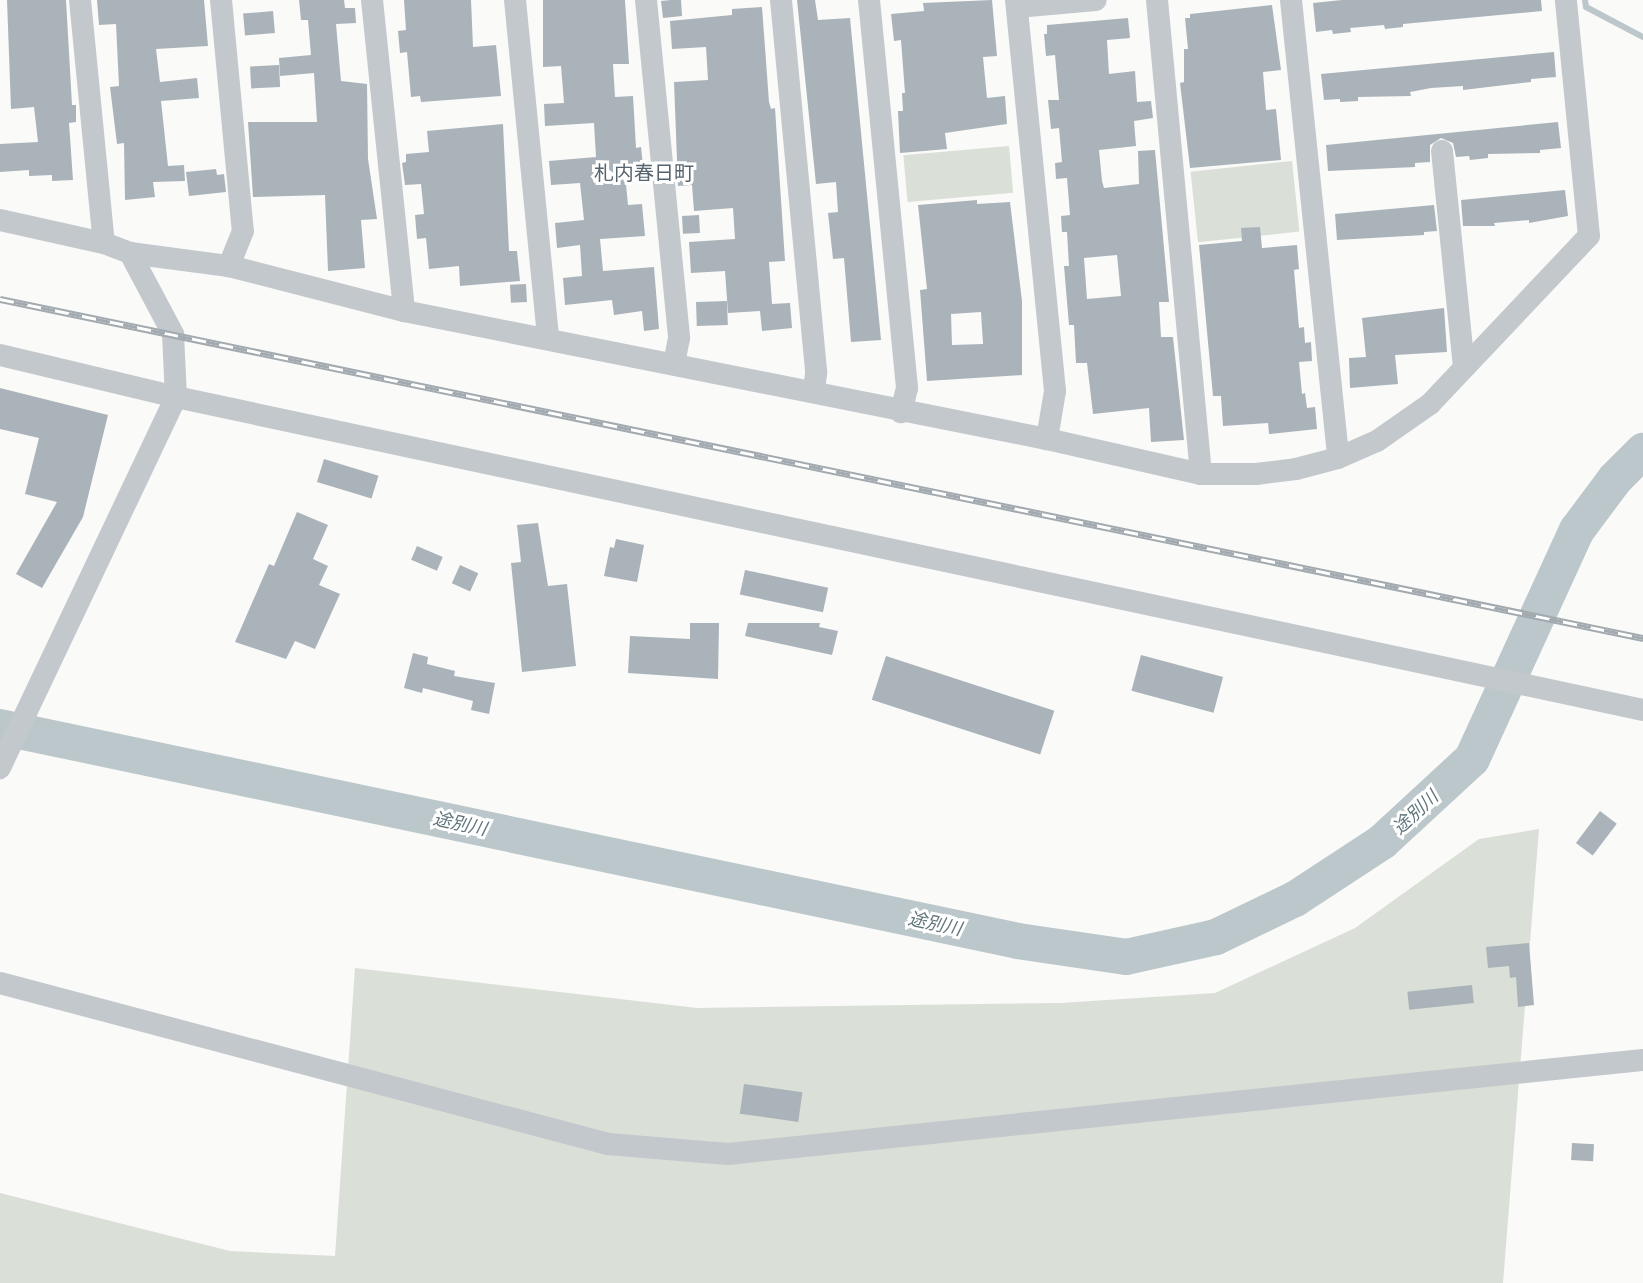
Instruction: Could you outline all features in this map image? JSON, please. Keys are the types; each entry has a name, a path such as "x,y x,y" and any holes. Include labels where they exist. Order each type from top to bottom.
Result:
{"street":[{"path":"80,0 104,243"},
{"path":"221,0 243,231 229,266"},
{"path":"372,0 404,311"},
{"path":"515,0 548,338"},
{"path":"646,0 679,338 674,364"},
{"path":"781,0 816,374 814,393"},
{"path":"868,0 907,388 901,412"},
{"path":"1047,439 1055,391 1017,4 1096,0"},
{"path":"1157,0 1202,474"},
{"path":"1292,0 1338,458"},
{"path":"0,220 104,243 130,253 229,266 404,311 548,338 901,412 1047,439 1202,474 1256,474 1338,458 1377,441 1430,404 1589,237 1566,0"},
{"path":"1442,151 1464,368"},
{"path":"0,768 176,397 173,334 130,253"},
{"path":"0,355 176,397 1643,710"},
{"path":"0,983 608,1144 728,1154 1643,1060"}],"shaded area":[{"path":"1009,146 1013,193 907,202 903,155"},
{"path":"1292,161 1299,232 1198,242 1191,172"},
{"path":"1539,829 1503,1283 0,1283 0,1193 230,1251 335,1256 355,968 697,1008 1061,1003 1215,993 1355,928 1479,839"}],"building":[{"path":"7,0 66,0 72,105 76,105 76,122 69,123 73,180 52,181 52,175 29,176 29,170 0,172 0,144 38,142 34,107 11,109"},
{"path":"97,0 204,0 208,46 156,49 160,82 197,78 199,98 161,101 168,166 184,165 185,181 153,182 155,197 125,200 124,143 117,144 110,87 119,86 116,24 99,25"},
{"path":"299,0 344,0 345,8 355,8 356,23 336,24 341,81 367,84 368,159 377,219 361,220 365,268 328,271 325,195 253,197 248,122 317,122 314,73 280,76 279,58 311,55 308,20 301,20"},
{"path":"404,0 471,0 473,47 496,45 501,96 421,102 420,96 411,97 407,52 400,53 398,31 406,30"},
{"path":"543,0 625,0 629,64 613,64 615,97 633,96 636,148 641,147 643,166 637,167 638,173 625,174 628,205 642,204 645,236 600,239 603,271 654,267 659,329 644,331 642,311 614,315 612,300 565,305 563,278 582,276 580,245 557,248 555,223 584,220 580,183 551,185 549,161 596,157 594,123 545,126 544,104 564,103 561,66 543,67"},
{"path":"681,0 682,16 663,18 661,1"},
{"path":"797,0 815,0 818,20 850,18 881,340 851,342 844,258 833,259 828,213 838,212 836,182 816,184"},
{"path":"992,0 997,56 983,57 987,98 1005,96 1007,124 945,133 947,149 900,153 898,111 903,111 902,93 905,93 901,40 894,41 891,14 924,11 923,3"},
{"path":"1342,0 1541,0 1542,11 1403,24 1403,27 1385,29 1384,25 1350,28 1351,32 1333,34 1332,30 1316,32 1313,3"},
{"path":"1272,5 1281,70 1263,72 1266,110 1276,109 1281,160 1190,168 1180,83 1184,82 1184,49 1188,49 1185,18 1190,18 1190,14"},
{"path":"762,7 769,102 771,109 775,108 785,261 769,262 772,304 790,303 792,328 762,331 760,311 728,313 725,271 691,273 689,242 735,239 733,208 694,211 692,185 678,186 674,82 708,80 706,47 672,49 670,21 732,15 732,9"},
{"path":"273,11 275,33 245,36 243,14"},
{"path":"1128,18 1130,38 1107,40 1109,74 1135,71 1137,102 1151,101 1153,118 1134,121 1136,146 1099,150 1102,181 1104,188 1139,184 1138,151 1155,150 1169,302 1159,302 1161,337 1173,337 1184,440 1151,442 1149,408 1093,414 1087,363 1076,363 1074,325 1069,325 1064,266 1069,266 1067,232 1062,232 1061,216 1070,215 1067,178 1056,179 1055,163 1062,162 1059,128 1051,129 1048,100 1059,100 1055,55 1046,56 1044,34 1047,34 1047,25","holes":["1117,255 1121,296 1087,299 1084,258"]},
{"path":"1554,52 1556,77 1463,90 1463,86 1431,88 1410,92 1411,96 1358,97 1358,101 1340,102 1340,99 1324,100 1321,74"},
{"path":"279,65 280,87 251,88 250,67"},
{"path":"1558,122 1561,148 1540,150 1540,153 1488,154 1488,158 1470,160 1469,156 1456,157 1453,143 1441,138 1430,145 1430,162 1415,163 1415,167 1328,171 1326,145"},
{"path":"503,124 509,251 517,251 520,281 460,286 459,266 429,269 426,238 417,239 415,215 424,214 421,184 405,185 402,163 406,162 406,154 429,152 427,131"},
{"path":"216,169 217,175 224,174 226,192 189,196 186,172"},
{"path":"1565,190 1568,216 1529,223 1529,220 1494,223 1495,226 1463,226 1461,200"},
{"path":"977,200 977,204 1010,202 1022,301 1022,375 927,381 920,290 927,289 918,205","holes":["981,312 983,344 952,345 951,314"]},
{"path":"1434,205 1437,231 1424,232 1424,235 1337,240 1335,214"},
{"path":"699,215 700,233 683,234 682,216"},
{"path":"1260,227 1262,248 1297,245 1299,269 1294,270 1299,328 1304,327 1305,343 1311,342 1312,361 1299,362 1302,394 1305,393 1307,408 1315,407 1317,429 1269,434 1268,423 1223,426 1221,396 1213,396 1199,245 1242,241 1241,228"},
{"path":"526,284 527,302 511,303 510,285"},
{"path":"727,301 728,325 697,326 696,302"},
{"path":"1444,308 1447,352 1395,355 1398,384 1350,388 1349,358 1366,357 1362,318"},
{"path":"0,388 108,415 83,517 42,588 16,574 57,502 25,494 39,438 0,429"},
{"path":"324,459 379,476 371,499 317,482"},
{"path":"297,512 328,525 313,559 328,566 319,585 340,594 315,649 295,641 286,659 235,642 269,564 274,566"},
{"path":"538,523 548,586 567,584 576,666 522,672 511,563 521,562 517,525"},
{"path":"616,539 644,545 637,582 604,576 610,547 614,548"},
{"path":"417,546 443,557 437,571 411,560"},
{"path":"460,565 478,573 470,591 452,583"},
{"path":"745,570 828,588 823,612 740,594"},
{"path":"690,623 719,623 718,679 628,673 630,636 690,639"},
{"path":"748,623 820,623 819,627 838,631 832,655 745,636"},
{"path":"413,653 428,657 427,664 455,671 454,676 495,683 489,714 471,710 473,701 423,688 422,693 404,688"},
{"path":"1141,655 1223,677 1214,713 1131,691"},
{"path":"886,656 1054,711 1040,754 872,700"},
{"path":"1600,811 1617,824 1593,856 1576,843"},
{"path":"1529,943 1534,1005 1518,1007 1516,977 1510,978 1509,966 1488,968 1486,947"},
{"path":"1472,985 1474,1003 1409,1010 1407,992"},
{"path":"744,1084 802,1092 798,1122 740,1114"},
{"path":"1572,1143 1594,1144 1593,1161 1571,1160"}],"waterway":[{"path":"1585,0 1586,7 1643,37"},
{"name":"途別川","path":"0,727 1018,941 1126,957 1216,937 1295,899 1382,842 1472,759 1577,530 1615,479 1643,451"}],"railway":[{"path":"0,299 1643,638"}],"district":[{"name":"札内春日町","path":"644,172"}]}
